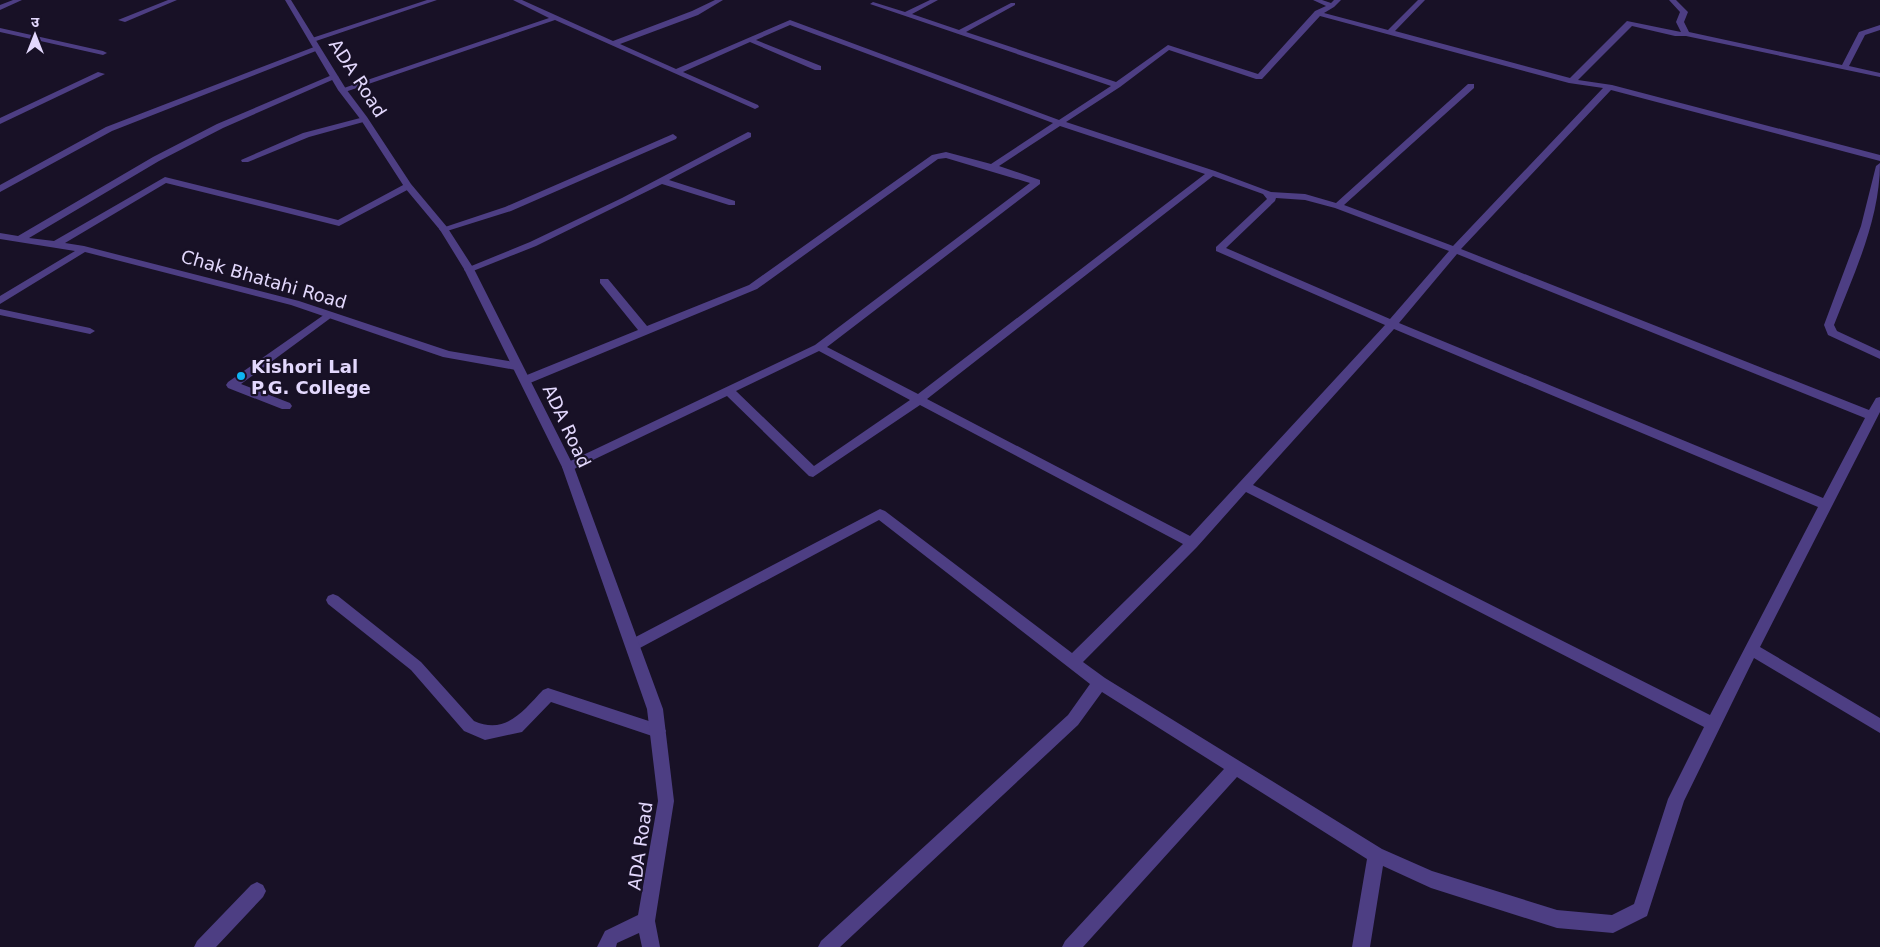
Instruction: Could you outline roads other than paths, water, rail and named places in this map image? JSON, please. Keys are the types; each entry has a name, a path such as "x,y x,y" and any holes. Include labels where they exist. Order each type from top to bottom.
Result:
{"street":[{"path":"0,8 19,0"},
{"path":"122,20 174,0"},
{"name":"ADA Road","path":"288,0 342,90 364,119 408,186 444,229 469,269 568,467 633,645 654,709 658,731 666,801 646,921"},
{"path":"0,189 109,128 315,44 434,0"},
{"path":"516,0 755,107"},
{"path":"612,44 695,13 720,0"},
{"path":"907,14 935,0"},
{"path":"1316,0 1332,6"},
{"path":"992,167 1117,85 1168,47 1259,77 1318,13 1332,6 1338,0"},
{"path":"1390,32 1422,0"},
{"path":"1672,0 1684,12 1680,22 1686,34"},
{"path":"873,4 1117,85"},
{"path":"961,32 1013,4"},
{"path":"1318,13 1572,81 1609,87 1880,158"},
{"path":"342,90 555,18"},
{"path":"676,72 790,22 1060,123 1212,173 1266,192 1271,196 1305,197 1338,206 1455,250 1872,416"},
{"path":"1572,81 1630,23 1674,34 1686,34 1880,75"},
{"path":"1845,67 1862,34 1880,27"},
{"path":"0,30 103,53"},
{"path":"750,40 818,68"},
{"path":"0,121 101,74"},
{"path":"21,238 156,159 220,126 335,77"},
{"path":"1338,206 1471,86"},
{"path":"1074,661 1192,543 1392,324 1455,250 1609,87"},
{"path":"245,160 306,135 364,119"},
{"path":"469,269 533,244 748,135"},
{"path":"444,229 508,209 674,137"},
{"path":"526,380 753,287 935,157 946,155 992,167 1037,182 819,348 568,467"},
{"path":"1880,166 1866,226 1829,325 1832,333 1880,355"},
{"path":"729,391 813,472 920,399 1029,312 1212,173"},
{"path":"56,244 165,180 339,223 408,186"},
{"path":"660,181 732,202"},
{"path":"1271,196 1272,199 1219,249 1392,324 1826,504"},
{"name":"Chak Bhatahi Road","path":"0,236 84,249 295,303 447,354 516,366"},
{"path":"0,301 84,249"},
{"path":"604,281 645,331"},
{"path":"0,312 90,331"},
{"path":"286,406 232,385 328,315"},
{"path":"819,348 920,399 1192,543"},
{"path":"633,645 880,514 1100,682 1376,855 1431,879 1557,919 1613,924 1641,910 1676,799 1751,649 1880,401"},
{"path":"1244,486 1714,724"},
{"path":"333,600 416,666 469,726 484,733 517,727 548,695 658,731"},
{"path":"1751,649 1880,726"},
{"path":"827,947 1073,720 1100,682"},
{"path":"1071,947 1236,767"},
{"path":"1361,947 1376,855"},
{"path":"204,947 256,891"},
{"path":"606,947 612,937 646,921 651,947"}],"place":[{"name":"Kishori Lal P.G. College","path":"241,376"}]}
